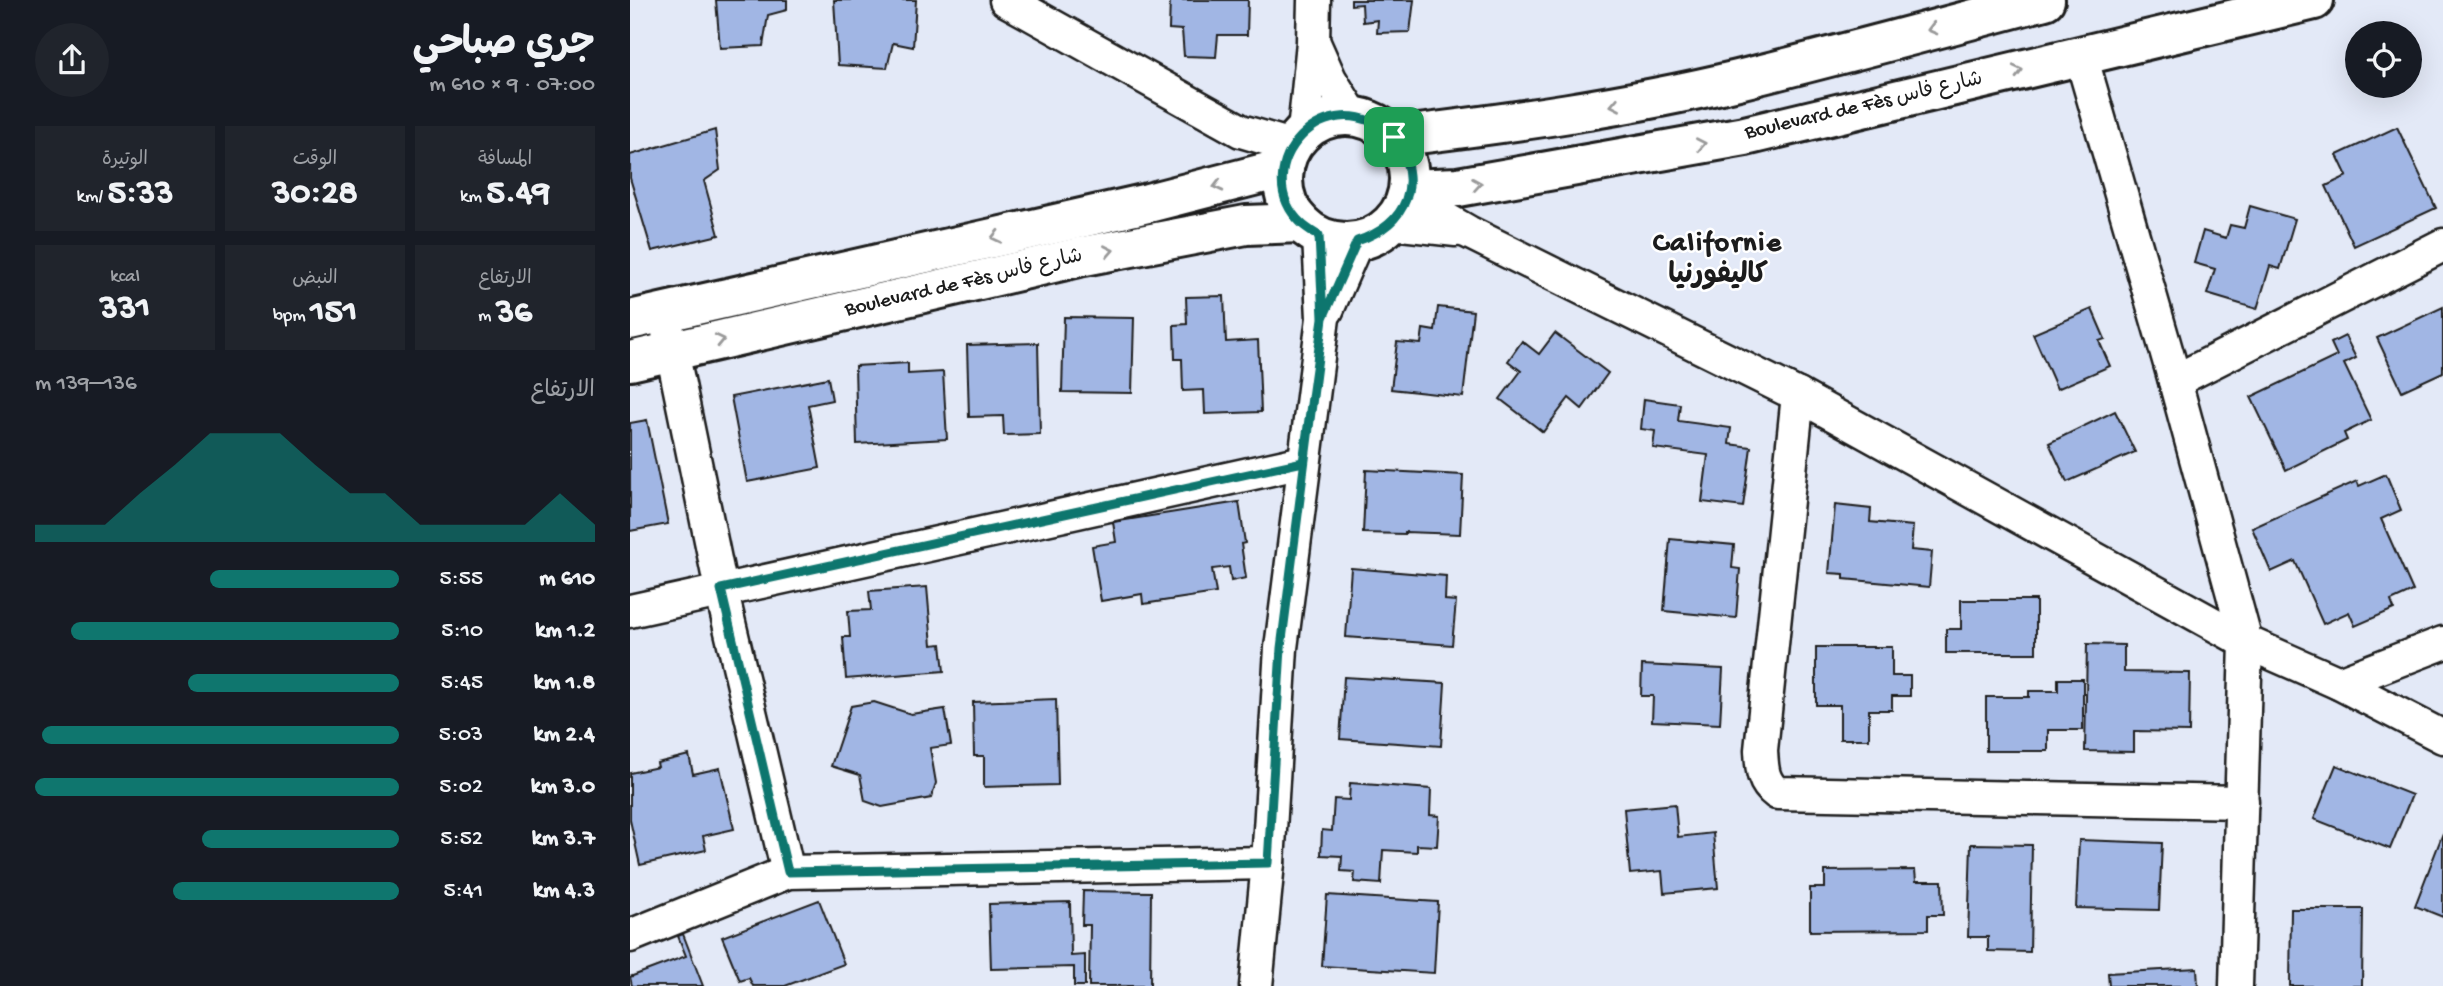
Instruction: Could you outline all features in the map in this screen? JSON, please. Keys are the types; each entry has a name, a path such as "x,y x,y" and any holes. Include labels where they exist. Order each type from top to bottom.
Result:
{"main road":[{"path":"1394,137 1583,111 1737,80 2045,0"},
{"name":"Boulevard de Fès شارع فاس","path":"1403,203 1458,187 1732,138 2314,0"},
{"path":"1353,116 1382,127 1394,137 1404,153 1409,170 1403,203 1376,235 1357,241 1337,242 1310,229 1289,206 1283,187 1293,148 1327,119 1353,116"},
{"name":"Boulevard de Fès شارع فاس","path":"647,316 1148,203 1293,148"},
{"name":"Boulevard de Fès شارع فاس","path":"630,361 1079,257 1246,225 1310,229"}],"street":[{"path":"1006,0 1241,131 1293,148 1314,41 1314,0"},
{"path":"1314,41 1330,79 1353,116"},
{"path":"2081,55 2175,381 2246,642 2235,986"},
{"path":"1403,203 1468,232 1798,395 2246,642 2339,683 2443,737"},
{"path":"1310,229 1323,318"},
{"path":"1256,986 1268,863 1281,648 1303,462 1323,318 1357,241"},
{"path":"2175,381 2443,245"},
{"path":"647,316 672,351 721,589 788,872"},
{"path":"1798,395 1761,750 1762,773 1769,787 1777,793 2242,802"},
{"path":"630,611 1303,462"},
{"path":"2339,683 2443,643"},
{"path":"630,936 788,872 1268,863"}],"building":[{"path":"716,0 787,0 787,10 768,15 763,46 720,48"},
{"path":"834,0 916,0 913,47 893,43 887,68 838,65"},
{"path":"1170,0 1248,0 1247,35 1218,35 1216,57 1184,56 1182,30 1169,29"},
{"path":"1351,0 1414,0 1410,32 1377,33 1378,20 1363,22 1362,4 1351,5"},
{"path":"2397,127 2436,208 2354,246 2326,186 2347,176 2337,155"},
{"path":"715,130 720,170 704,181 719,235 652,251 630,178 630,155"},
{"path":"2250,206 2295,219 2280,269 2270,266 2257,309 2207,294 2215,269 2194,263 2203,231 2226,238 2230,225 2244,228"},
{"path":"1224,296 1226,342 1258,340 1261,412 1205,414 1204,390 1183,391 1182,359 1175,359 1174,325 1187,324 1186,297"},
{"path":"1438,307 1473,311 1463,397 1391,389 1397,342 1421,344 1423,329 1435,331"},
{"path":"2443,307 2443,372 2402,391 2377,338"},
{"path":"2092,309 2105,339 2099,341 2110,366 2057,389 2033,334"},
{"path":"1064,317 1134,318 1132,393 1062,392"},
{"path":"1555,333 1608,373 1582,409 1569,398 1543,432 1500,399 1521,371 1508,361 1522,341 1539,354"},
{"path":"2345,336 2356,358 2344,364 2371,420 2344,433 2347,440 2286,470 2251,397 2337,356 2331,343"},
{"path":"1038,343 1040,434 1004,435 1003,416 969,417 967,345"},
{"path":"908,363 908,374 943,372 947,439 857,444 855,366"},
{"path":"828,378 832,400 808,405 820,468 747,482 731,397"},
{"path":"1644,399 1680,404 1678,421 1731,428 1729,444 1751,447 1743,507 1702,502 1708,455 1653,448 1655,431 1641,429"},
{"path":"2115,411 2135,452 2067,482 2049,443"},
{"path":"647,420 668,524 630,531 630,423"},
{"path":"1366,470 1463,475 1460,534 1363,533"},
{"path":"2386,474 2401,510 2381,519 2413,591 2391,601 2394,609 2355,626 2349,612 2323,624 2295,561 2271,572 2252,528 2357,481 2359,486"},
{"path":"1239,502 1245,543 1241,544 1246,578 1231,581 1229,567 1212,569 1216,593 1143,604 1142,594 1101,601 1092,546 1116,542 1113,522"},
{"path":"1835,505 1871,509 1870,522 1913,526 1911,550 1932,552 1929,587 1844,579 1844,574 1829,573"},
{"path":"1670,539 1734,545 1732,568 1740,569 1736,618 1664,611"},
{"path":"1351,568 1446,576 1445,600 1456,601 1452,645 1346,637"},
{"path":"927,587 932,645 941,644 944,671 846,679 843,637 850,637 848,611 871,610 869,591"},
{"path":"1961,600 2036,600 2036,653 1946,653 1946,629 1961,629"},
{"path":"2087,644 2124,645 2124,672 2190,673 2189,732 2134,731 2134,752 2085,751"},
{"path":"1816,647 1892,647 1892,676 1910,676 1910,696 1892,696 1892,710 1869,710 1869,739 1840,739 1840,705 1816,705"},
{"path":"1642,665 1723,669 1720,724 1652,721 1653,696 1641,696"},
{"path":"1344,677 1445,683 1441,746 1340,739"},
{"path":"2058,679 2083,679 2083,730 2048,730 2048,751 1986,751 1986,697 2029,697 2029,691 2058,691"},
{"path":"1056,699 1058,785 984,787 984,756 974,756 973,702"},
{"path":"874,702 911,714 945,709 951,745 930,748 936,783 931,798 882,807 865,801 860,775 831,766 851,706"},
{"path":"689,755 693,774 720,768 734,829 703,836 706,850 640,865 630,820 630,773 658,767 657,763"},
{"path":"2336,765 2412,795 2390,849 2314,819"},
{"path":"1350,783 1431,789 1430,815 1439,816 1437,846 1417,845 1417,852 1383,850 1381,884 1354,882 1355,872 1341,871 1342,856 1321,855 1322,830 1332,831 1334,799 1349,800"},
{"path":"1675,804 1678,837 1713,833 1718,888 1664,893 1662,871 1630,874 1624,809"},
{"path":"2443,833 2443,917 2415,906"},
{"path":"2079,840 2162,843 2159,910 2076,908"},
{"path":"1971,844 2032,845 2030,952 1988,951 1988,937 1968,937"},
{"path":"1915,870 1916,881 1942,881 1943,915 1928,915 1928,930 1810,931 1810,888 1825,888 1825,871"},
{"path":"1083,891 1151,892 1150,986 1089,986 1090,925 1082,925"},
{"path":"1327,895 1438,902 1434,973 1322,966"},
{"path":"819,900 844,964 785,986 753,986 749,978 740,981 722,937"},
{"path":"1070,902 1071,956 1085,955 1085,986 1074,986 1074,967 991,969 989,904"},
{"path":"2291,909 2363,909 2362,986 2290,986"},
{"path":"683,934 703,986 632,986 630,977 686,956 678,936"},
{"path":"2197,968 2198,986 2109,986 2108,973"}],"district":[{"name":"Californie كاليفورنيا","path":"1718,260"}],"route":[{"path":"1394,137 1368,120 1353,116 1327,119 1304,132 1292,146 1284,168 1283,187 1289,206 1301,223 1319,236 1323,318 1281,648 1268,863 788,872 721,589 1303,462 1323,318 1357,241 1376,235 1392,223 1407,197 1409,170 1404,153 1394,137"}]}
